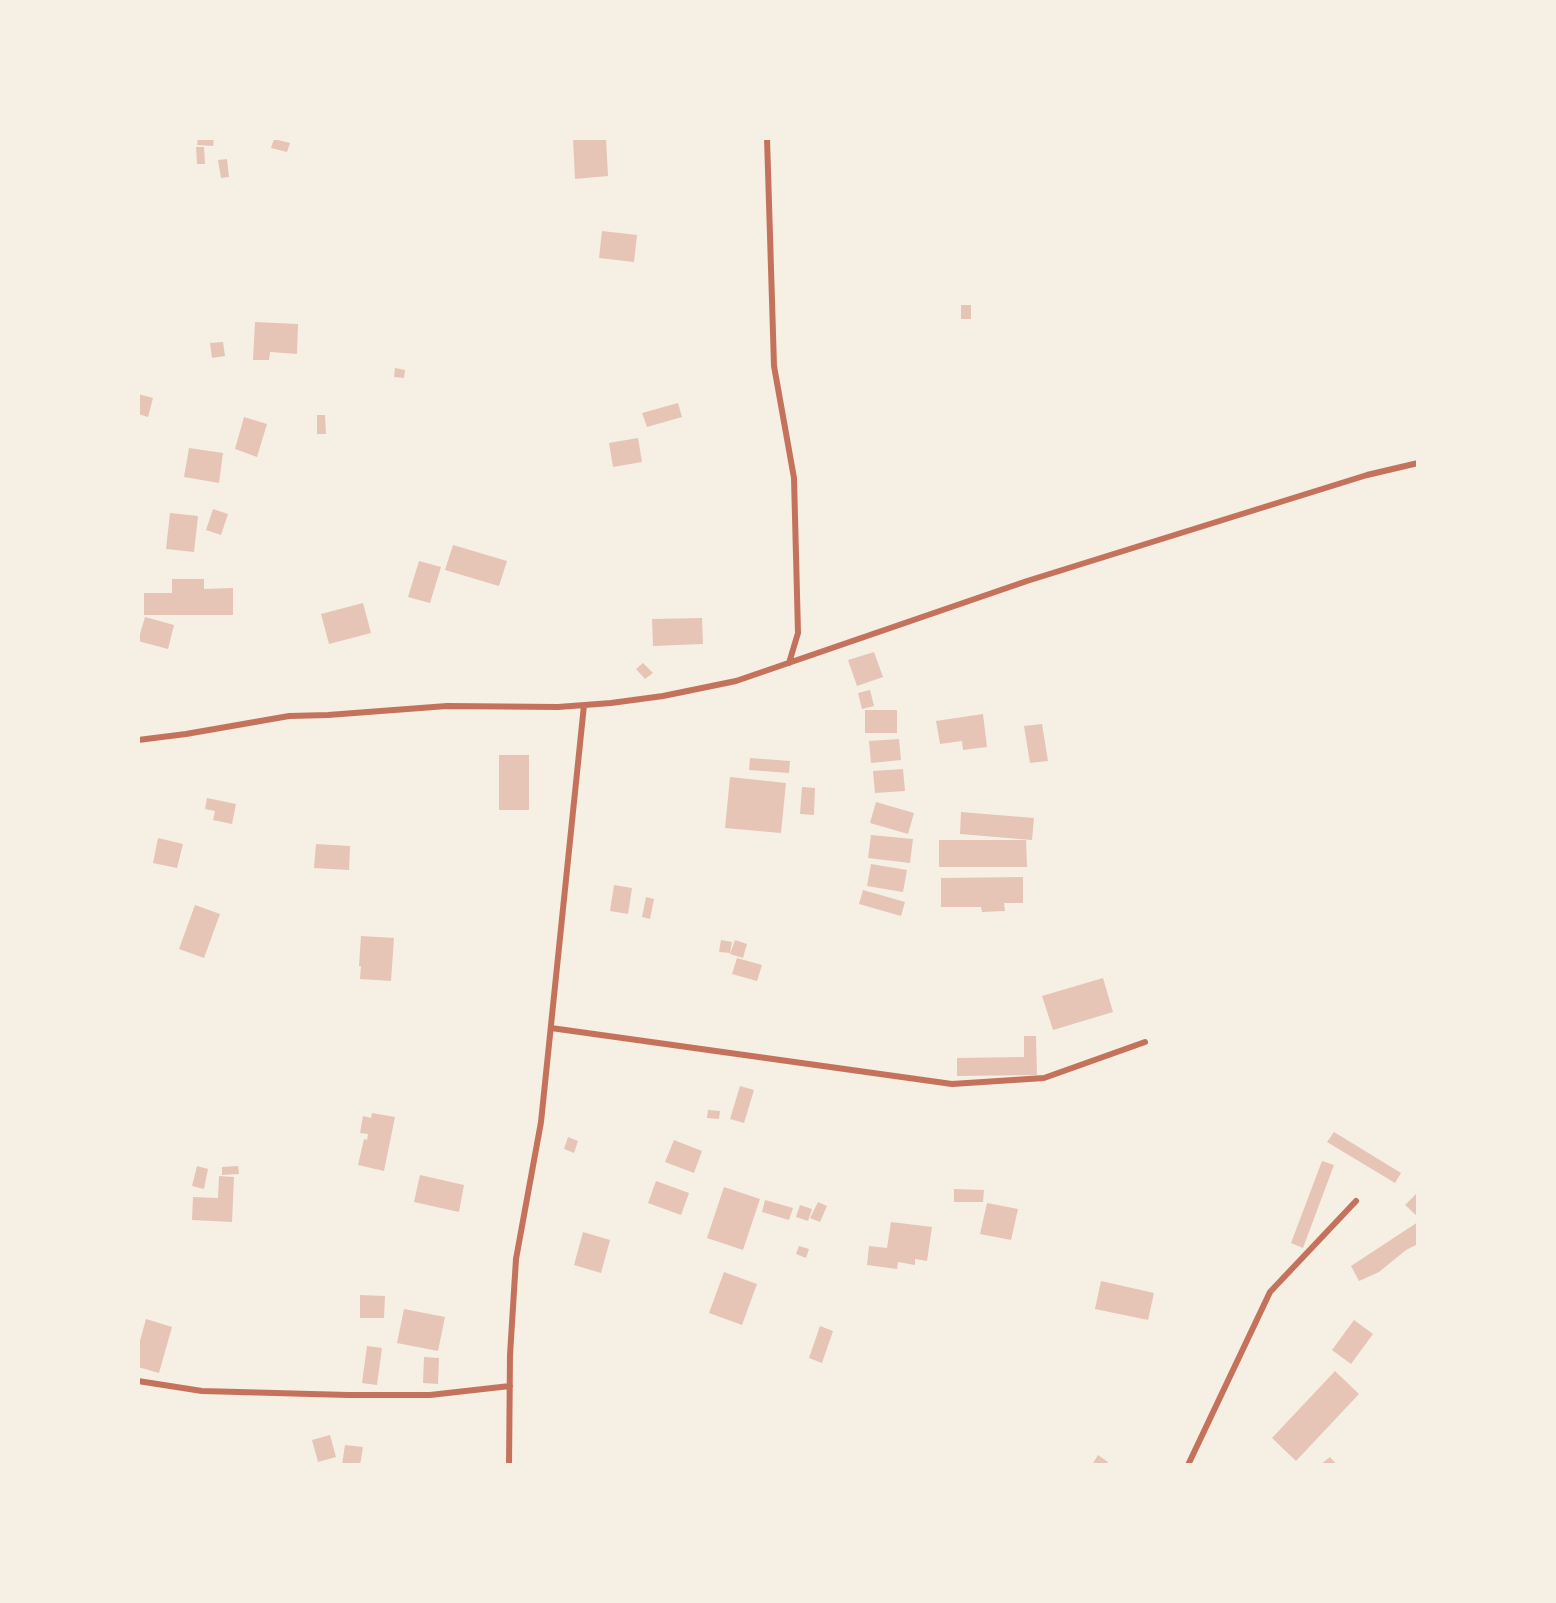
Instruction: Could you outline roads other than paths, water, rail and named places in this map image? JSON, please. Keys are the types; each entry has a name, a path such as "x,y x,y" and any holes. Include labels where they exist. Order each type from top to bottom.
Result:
{"street":[{"path":"767,138 774,366 794,478 798,633 789,663"},
{"path":"138,740 289,716 447,705 584,705 663,696 736,681 1027,581 1367,476 1418,463"},
{"path":"509,1465 510,1355 516,1259 541,1122 584,705"},
{"path":"550,1028 952,1084 1044,1078 1144,1042"},
{"path":"1188,1465 1270,1292 1356,1201"},
{"path":"138,1381 202,1391 348,1395 430,1395 510,1386"}]}
